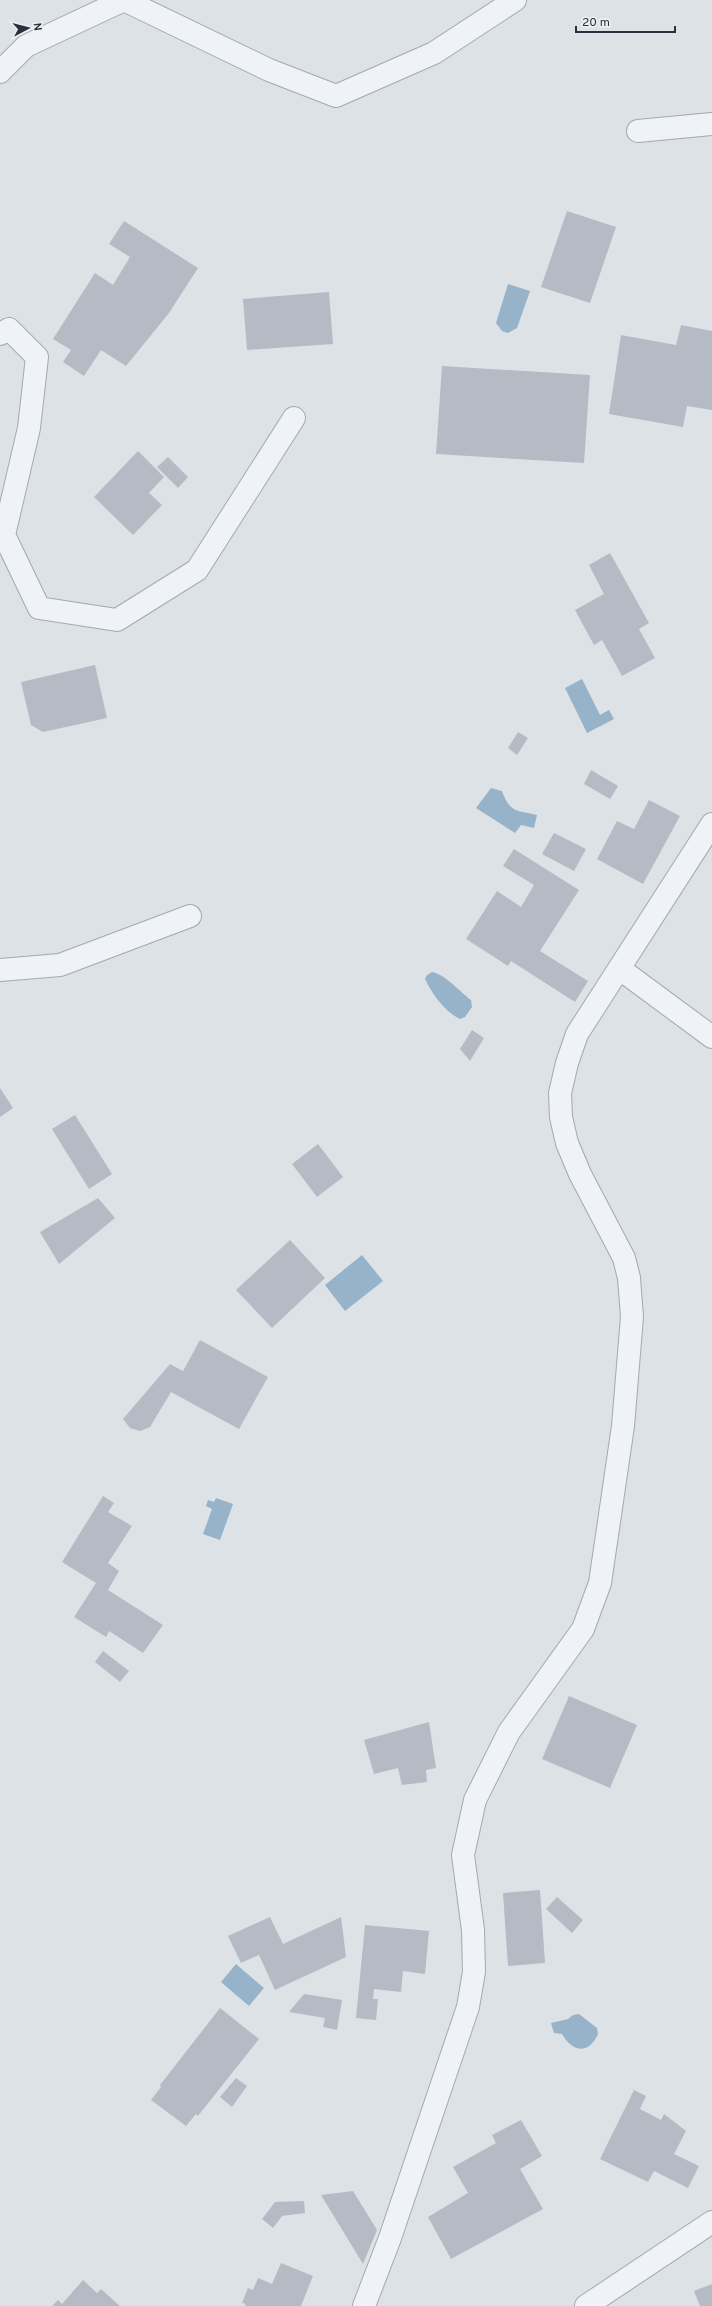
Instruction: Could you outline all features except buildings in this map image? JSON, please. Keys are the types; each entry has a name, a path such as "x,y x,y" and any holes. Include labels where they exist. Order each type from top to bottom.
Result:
{"street":[{"path":"0,72 26,46 124,0 269,70 336,96 434,53 515,0"},
{"path":"638,131 712,124"},
{"path":"0,334 9,329 37,357 29,428 4,535 39,608 117,620 197,570 294,418"},
{"path":"364,2306 390,2238 468,2007 474,1972 473,1930 464,1856 475,1800 509,1732 583,1629 600,1583 627,1388 632,1317 630,1286 624,1258 580,1174 567,1142 561,1117 560,1093 567,1063 577,1034 712,824"},
{"path":"0,970 60,965 190,916"},
{"path":"620,969 712,1037"},
{"path":"586,2306 712,2222"}],"water":[{"path":"508,284 530,291 517,328 508,333 502,331 496,323"},
{"path":"582,679 600,715 609,710 614,719 587,733 565,688"},
{"path":"491,788 502,791 511,807 519,811 537,815 534,828 521,825 515,833 476,808"},
{"path":"432,972 442,976 471,1000 472,1007 465,1017 460,1019 454,1016 444,1007 431,991 425,979 427,975"},
{"path":"362,1255 383,1281 345,1311 325,1285"},
{"path":"216,1498 233,1504 220,1540 203,1534 212,1509 206,1506 208,1500 214,1502"},
{"path":"236,1964 264,1988 249,2006 221,1982"},
{"path":"579,2014 597,2028 598,2034 590,2045 580,2049 571,2045 562,2034 554,2033 551,2023 568,2019 573,2015"}]}
